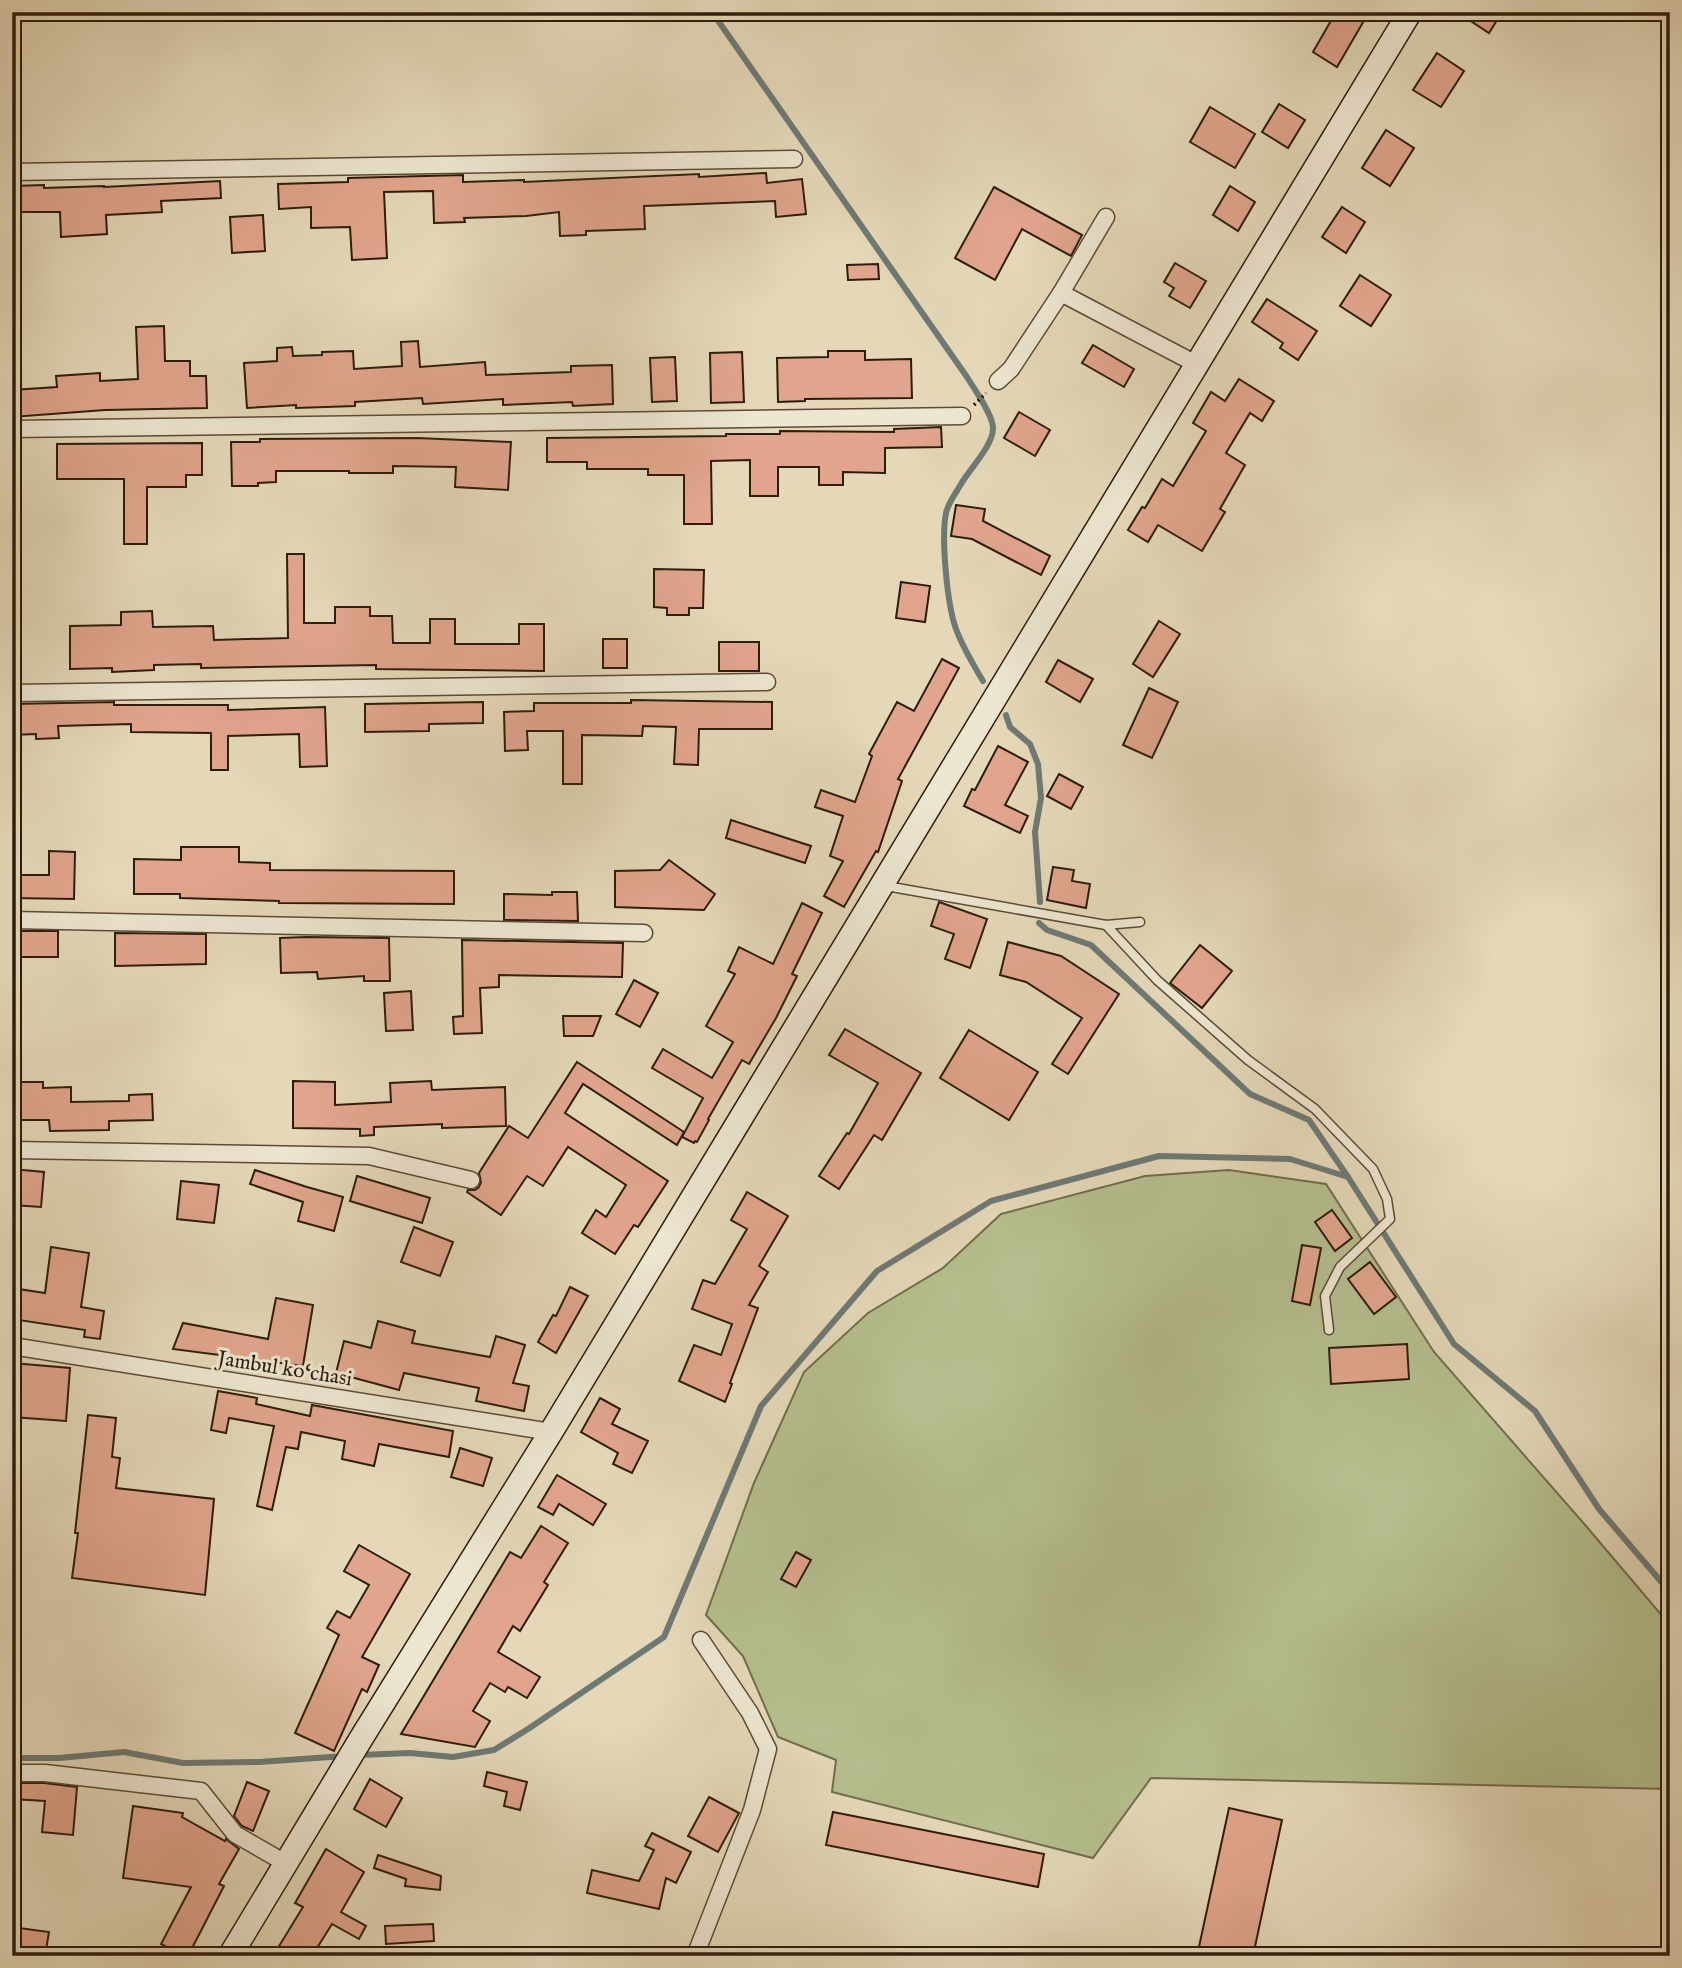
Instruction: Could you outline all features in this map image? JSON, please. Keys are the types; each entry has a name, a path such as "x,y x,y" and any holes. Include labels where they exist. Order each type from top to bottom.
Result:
{"main road":[{"path":"230,1956 551,1432 1410,12"}],"street":[{"path":"12,172 794,159"},
{"path":"998,381 1011,369 1061,293 1106,217"},
{"path":"1061,293 1198,365"},
{"path":"12,429 962,416"},
{"path":"12,693 767,682"},
{"path":"12,920 644,933"},
{"path":"12,1150 369,1156 471,1180"},
{"name":"Jambul ko‘chasi","path":"12,1346 551,1432"},
{"path":"695,1956 752,1810 768,1749 750,1713 701,1640"},
{"path":"12,1773 45,1773 201,1791 235,1834 287,1864"}],"lane":[{"path":"880,886 1106,925 1140,922"},
{"path":"1106,925 1157,981 1248,1060 1315,1110 1373,1169 1387,1199 1390,1219 1340,1267 1325,1296 1329,1330"}],"path":[{"path":"962,416 998,381"}],"green space":[{"path":"1229,1170 1326,1184 1434,1352 1670,1625 1670,1789 1151,1778 1093,1858 832,1792 836,1760 778,1737 743,1656 706,1615 754,1483 804,1372 868,1313 943,1268 1001,1214 1145,1176"}],"building":[{"path":"1336,12 1369,12 1337,67 1313,52"},
{"path":"1457,12 1502,12 1489,33"},
{"path":"1437,53 1464,71 1441,107 1413,90"},
{"path":"1279,104 1305,120 1288,148 1262,132"},
{"path":"1210,107 1255,134 1235,168 1190,142"},
{"path":"1386,130 1414,148 1390,186 1362,168"},
{"path":"766,173 767,183 802,179 806,214 776,217 775,201 644,206 645,229 586,231 586,235 560,236 559,212 464,218 465,222 434,223 433,191 384,192 387,258 352,260 350,227 311,228 311,207 279,209 278,184 348,182 348,178 463,175 463,182 524,182"},
{"path":"220,181 221,198 161,201 162,212 106,215 107,234 61,237 60,212 12,212 12,186 104,187"},
{"path":"1230,186 1255,202 1238,231 1213,215"},
{"path":"994,187 1082,235 1071,256 1022,229 995,280 955,258"},
{"path":"1342,207 1365,222 1346,253 1322,237"},
{"path":"263,215 265,251 232,253 230,217"},
{"path":"1175,263 1206,281 1190,308 1169,296 1174,288 1164,282"},
{"path":"878,264 879,279 848,280 847,265"},
{"path":"1360,275 1391,295 1371,326 1340,306"},
{"path":"1267,299 1317,331 1298,360 1280,348 1283,343 1252,322"},
{"path":"164,326 165,361 190,361 190,376 206,376 207,408 105,410 12,417 12,390 57,387 56,376 100,373 100,381 138,379 136,327"},
{"path":"418,341 420,367 485,362 486,375 571,372 571,366 612,365 613,404 573,406 572,402 503,405 503,399 423,404 422,398 355,402 355,406 247,408 244,363 277,361 277,348 292,347 293,356 353,351 354,369 402,366 401,342"},
{"path":"1093,345 1134,369 1124,387 1082,363"},
{"path":"828,351 865,351 865,360 911,359 912,398 805,399 778,402 777,358 828,357"},
{"path":"742,352 744,402 711,403 710,353"},
{"path":"675,357 677,401 652,402 650,358"},
{"path":"1239,379 1274,401 1262,421 1250,413 1226,453 1245,465 1220,509 1225,512 1202,551 1158,525 1148,542 1128,530 1162,479 1173,486 1206,431 1193,423 1211,392 1225,401"},
{"path":"1019,412 1050,430 1035,456 1004,438"},
{"path":"941,427 942,447 885,448 885,473 843,472 843,485 819,485 819,467 778,467 778,496 750,496 750,460 711,461 712,524 684,524 684,475 648,475 648,469 587,469 587,462 547,462 547,438 726,436 780,434 780,431 894,432 894,429"},
{"path":"417,438 511,442 508,490 455,487 456,467 393,466 393,473 276,471 276,482 258,483 258,486 232,486 231,442 260,442 260,439"},
{"path":"202,443 202,475 186,475 186,487 147,487 147,544 124,544 124,479 57,479 57,444"},
{"path":"956,505 985,509 983,521 1050,556 1041,575 972,539 951,536"},
{"path":"287,554 304,554 304,623 335,623 335,607 370,607 370,616 392,616 393,643 430,643 430,619 455,619 455,644 519,644 519,624 544,624 544,671 376,669 376,665 201,668 201,664 154,665 154,670 112,672 112,668 70,669 70,626 121,625 121,612 152,611 153,627 213,626 214,640 288,638"},
{"path":"654,569 704,570 703,608 689,608 689,615 667,615 667,608 654,607"},
{"path":"901,582 930,586 925,622 896,618"},
{"path":"1159,621 1180,634 1153,677 1133,664"},
{"path":"603,639 627,639 627,668 603,668"},
{"path":"719,642 759,642 759,671 719,671"},
{"path":"942,659 959,668 898,779 902,781 878,852 876,851 844,907 824,896 843,861 830,856 843,816 815,807 821,790 855,802 872,756 869,754 897,702 914,711"},
{"path":"1058,660 1093,679 1080,702 1046,682"},
{"path":"1149,688 1178,702 1152,758 1123,745"},
{"path":"631,700 772,702 772,729 699,729 698,765 674,764 676,727 643,726 642,736 582,735 582,784 563,784 563,731 527,731 528,750 505,751 504,712 534,711 534,703 631,703"},
{"path":"114,702 114,705 228,705 228,710 325,707 327,766 300,767 299,734 228,736 228,770 211,770 211,733 131,732 131,724 58,726 59,738 36,739 36,734 12,735 12,704"},
{"path":"483,702 483,723 429,724 429,731 365,732 365,704"},
{"path":"998,746 1028,762 1005,805 1028,816 1020,833 964,806"},
{"path":"1059,774 1083,787 1071,809 1047,796"},
{"path":"731,820 811,846 805,863 726,838"},
{"path":"181,847 239,847 239,862 270,863 270,870 454,871 454,904 279,903 180,898 180,894 134,894 134,859 181,860"},
{"path":"49,851 75,852 74,899 12,898 12,875 49,875"},
{"path":"669,860 715,894 704,910 615,907 615,871 660,870"},
{"path":"1053,867 1074,870 1072,881 1090,884 1086,908 1047,900"},
{"path":"552,892 577,892 578,921 504,920 504,894 552,895"},
{"path":"939,902 987,919 970,968 945,959 954,934 931,926"},
{"path":"802,903 822,913 792,974 797,976 749,1064 742,1060 694,1143 682,1137 703,1098 652,1068 663,1049 712,1078 733,1042 706,1026 735,974 728,971 739,947 773,964"},
{"path":"17,931 58,931 58,957 17,957"},
{"path":"115,933 206,934 206,964 115,966"},
{"path":"280,938 389,938 390,981 364,981 364,976 318,979 317,972 281,973"},
{"path":"462,940 623,943 622,977 499,975 499,987 480,988 482,1033 454,1034 453,1017 463,1016"},
{"path":"1008,942 1061,956 1119,994 1068,1074 1052,1064 1082,1018 1026,982 1000,975"},
{"path":"1200,945 1232,971 1202,1008 1170,983"},
{"path":"634,980 658,993 640,1027 616,1014"},
{"path":"411,991 413,1030 386,1031 384,993"},
{"path":"563,1016 601,1016 593,1036 564,1036"},
{"path":"845,1029 921,1073 882,1140 874,1135 839,1189 819,1176 847,1133 849,1134 878,1083 829,1055"},
{"path":"969,1030 1038,1072 1009,1120 940,1078"},
{"path":"577,1062 684,1132 677,1145 583,1084 565,1113 668,1181 638,1227 634,1225 615,1254 582,1233 596,1210 606,1217 626,1185 568,1147 543,1186 527,1176 501,1215 467,1192 479,1187 479,1173 509,1126 528,1138"},
{"path":"293,1081 335,1082 335,1105 391,1102 390,1083 431,1081 432,1090 505,1087 506,1126 442,1128 442,1124 374,1127 374,1135 360,1136 360,1129 293,1128"},
{"path":"12,1082 43,1082 43,1088 71,1087 71,1102 129,1101 129,1095 152,1094 153,1120 109,1121 109,1130 50,1131 49,1120 12,1120"},
{"path":"12,1169 44,1172 41,1207 12,1205"},
{"path":"255,1170 343,1197 334,1231 298,1221 303,1202 250,1184"},
{"path":"357,1176 430,1198 422,1223 350,1201"},
{"path":"181,1181 219,1185 214,1223 177,1219"},
{"path":"747,1192 788,1216 759,1266 768,1272 749,1305 758,1308 725,1402 679,1381 694,1345 721,1355 732,1324 692,1309 703,1280 715,1284 747,1229 731,1220"},
{"path":"1332,1210 1352,1238 1335,1251 1315,1222"},
{"path":"414,1227 453,1242 440,1276 401,1262"},
{"path":"1302,1245 1321,1248 1310,1305 1292,1301"},
{"path":"51,1247 89,1253 81,1307 104,1311 100,1339 84,1337 85,1330 12,1319 12,1288 45,1293"},
{"path":"1370,1262 1396,1297 1374,1314 1348,1279"},
{"path":"570,1287 588,1296 556,1353 538,1342 553,1315 556,1316"},
{"path":"276,1298 313,1305 303,1366 173,1349 183,1323 268,1339"},
{"path":"378,1321 415,1331 412,1343 490,1357 496,1336 525,1345 513,1383 529,1386 524,1411 476,1401 479,1388 404,1373 399,1390 336,1373 344,1341 371,1348"},
{"path":"1407,1344 1409,1379 1331,1384 1329,1348"},
{"path":"12,1363 70,1368 66,1421 12,1417"},
{"path":"218,1391 257,1398 256,1404 310,1416 312,1405 453,1431 449,1457 379,1444 374,1466 342,1459 345,1441 301,1432 298,1449 286,1447 272,1510 257,1506 274,1426 229,1418 226,1433 211,1430"},
{"path":"600,1398 620,1409 612,1424 648,1441 632,1473 613,1464 618,1453 581,1432"},
{"path":"88,1415 116,1418 112,1457 120,1458 116,1488 214,1499 205,1595 72,1578"},
{"path":"460,1448 492,1458 483,1486 451,1477"},
{"path":"557,1475 606,1504 593,1525 559,1504 553,1515 538,1507"},
{"path":"541,1526 568,1543 544,1582 548,1585 520,1631 513,1626 498,1652 540,1677 527,1698 508,1687 505,1692 490,1683 473,1711 490,1721 475,1747 401,1734 510,1552 521,1558"},
{"path":"359,1545 410,1574 362,1657 379,1665 367,1692 362,1689 334,1751 295,1733 339,1635 327,1628 337,1611 350,1618 369,1585 344,1571"},
{"path":"796,1552 811,1560 796,1587 781,1579"},
{"path":"487,1772 527,1782 520,1810 504,1806 507,1792 484,1786"},
{"path":"370,1779 402,1798 386,1827 354,1809"},
{"path":"247,1782 269,1791 253,1831 242,1826 234,1816"},
{"path":"12,1783 77,1787 73,1835 42,1832 45,1801 12,1799"},
{"path":"709,1797 739,1813 718,1852 688,1836"},
{"path":"133,1806 183,1813 182,1817 225,1841 226,1839 239,1849 219,1884 224,1886 188,1956 161,1944 191,1887 123,1878"},
{"path":"1229,1808 1282,1820 1253,1956 1197,1956"},
{"path":"833,1812 1044,1854 1038,1887 826,1845"},
{"path":"652,1833 691,1852 676,1883 666,1878 659,1909 587,1893 592,1870 639,1881 654,1850 645,1846"},
{"path":"326,1849 364,1872 341,1912 366,1926 359,1939 332,1924 312,1956 273,1956 303,1907 295,1903"},
{"path":"378,1855 441,1876 440,1890 405,1886 406,1879 374,1868"},
{"path":"433,1924 434,1941 386,1944 385,1926"},
{"path":"12,1927 49,1932 45,1956 12,1956"}],"waterway":[{"path":"712,12 967,377 990,417 992,435 948,506 944,538 953,618 968,656 983,681"},
{"path":"1006,715 1010,727 1030,744 1038,764 1041,798 1035,832 1040,902"},
{"path":"1039,923 1047,930 1091,945 1250,1094 1309,1120 1454,1344 1535,1411 1599,1509 1670,1592"},
{"path":"359,1755 410,1753 453,1757 494,1750 664,1637 761,1406 877,1271 991,1201 1159,1156 1290,1159 1348,1177"},
{"path":"12,1758 59,1758 124,1752 183,1763 259,1762 345,1756"}]}
